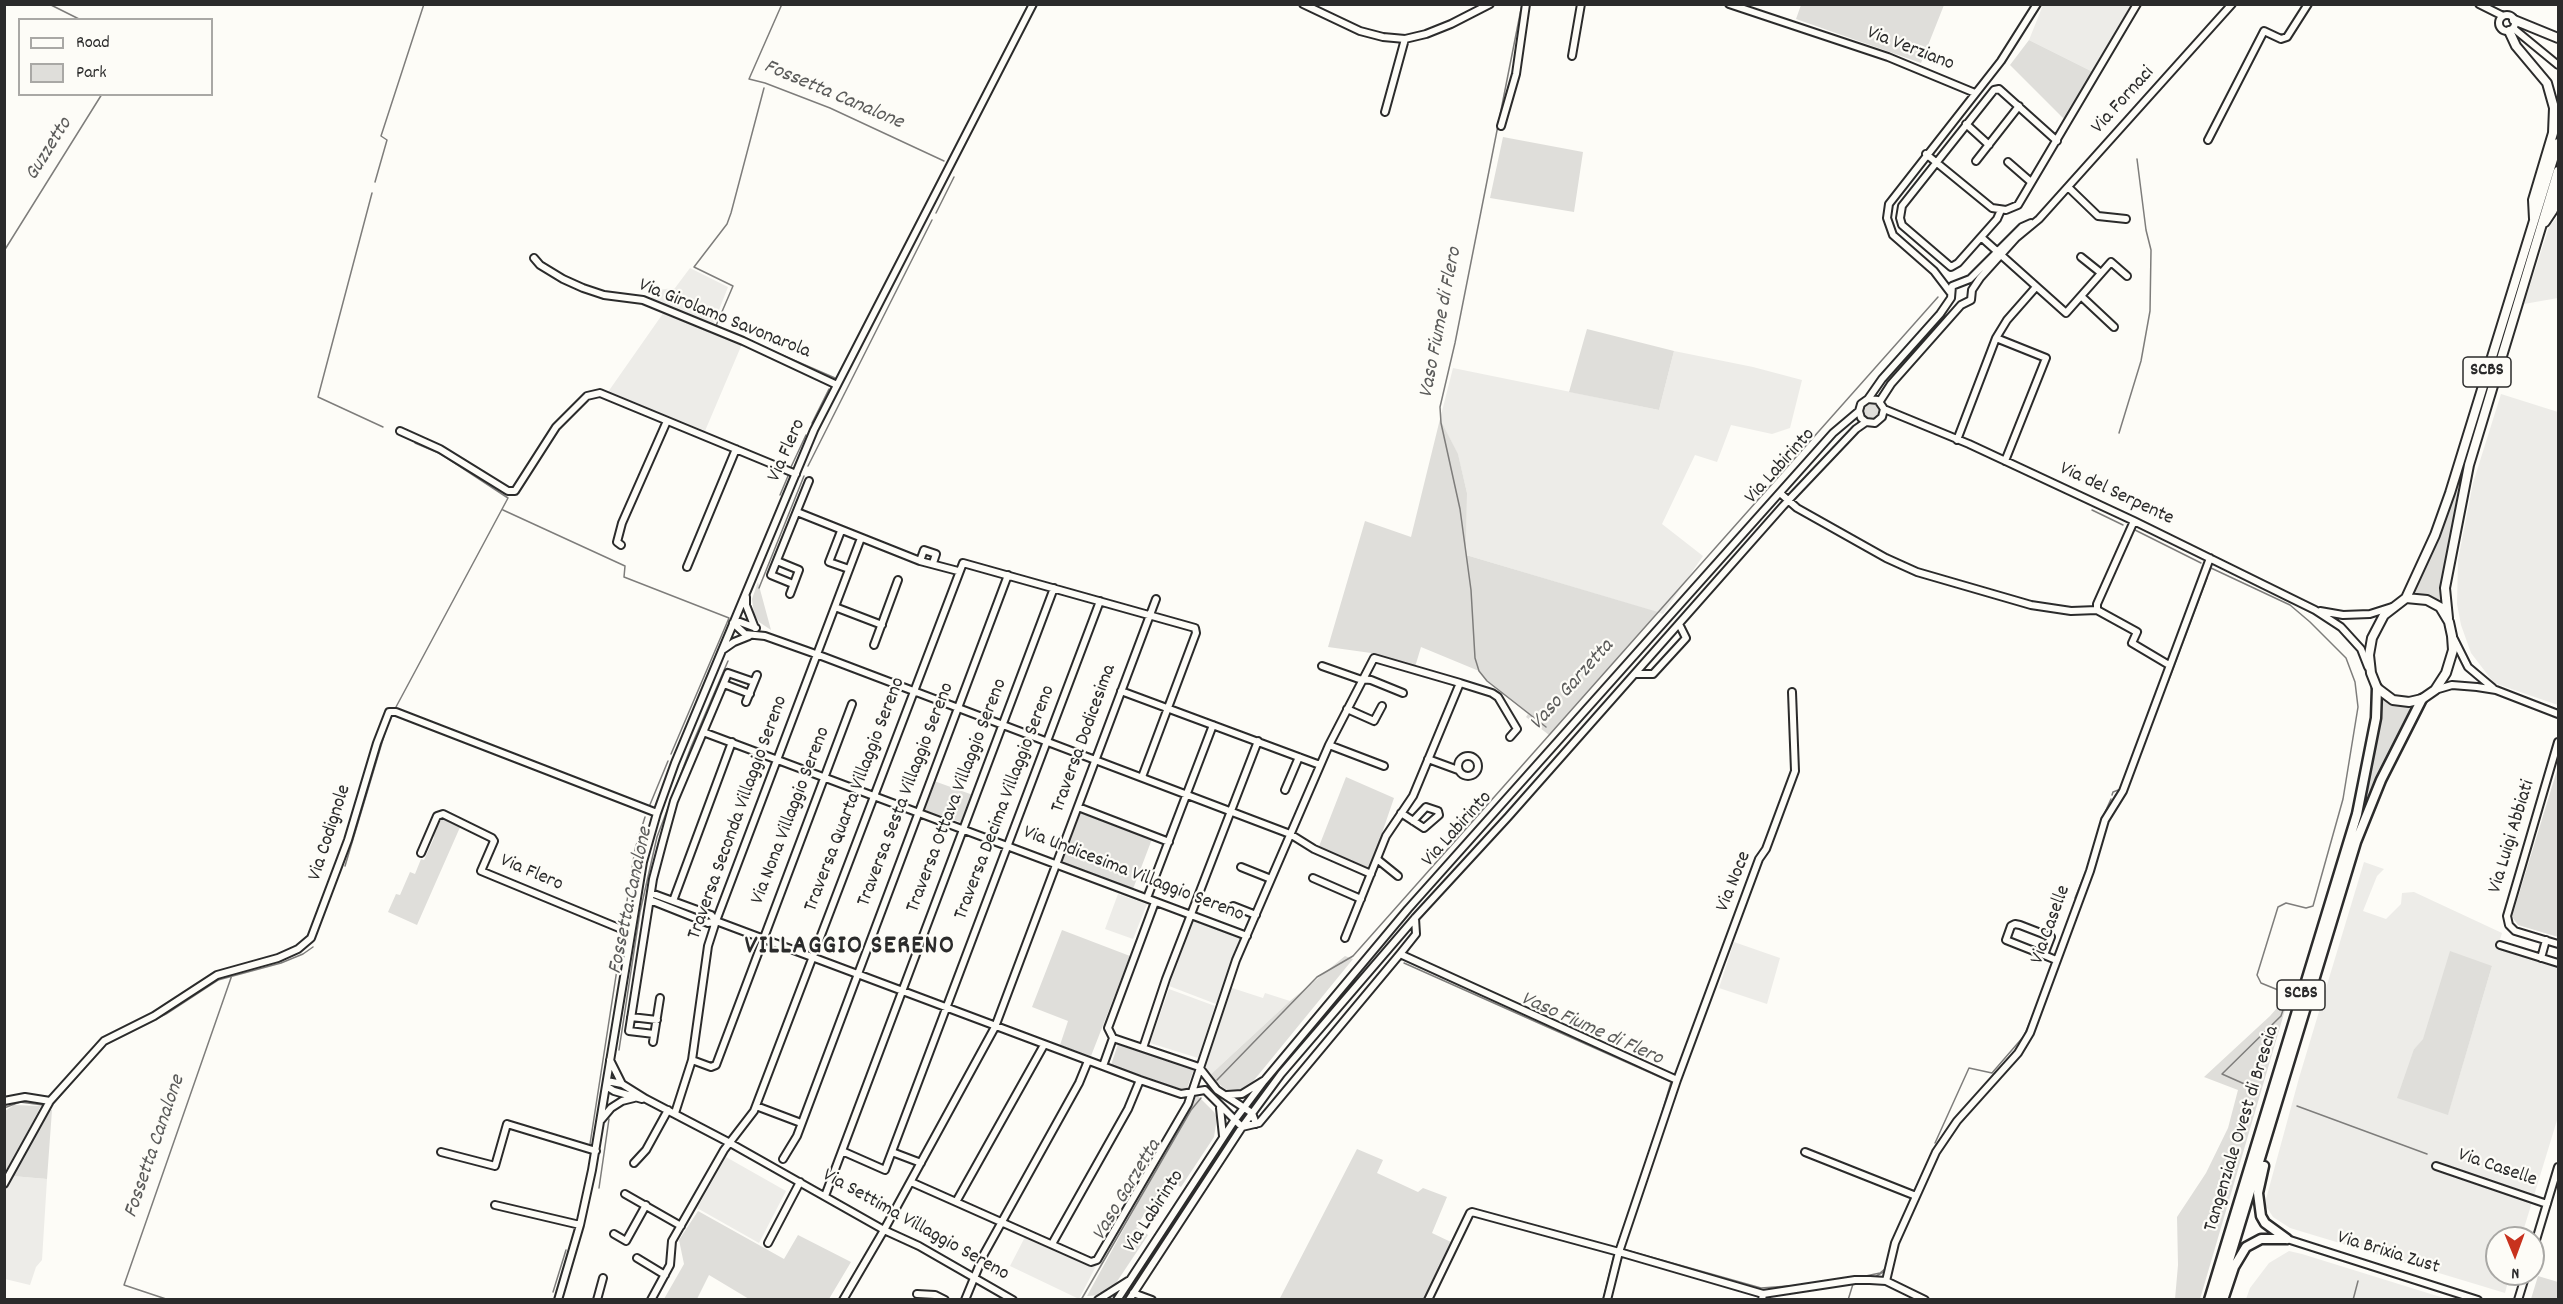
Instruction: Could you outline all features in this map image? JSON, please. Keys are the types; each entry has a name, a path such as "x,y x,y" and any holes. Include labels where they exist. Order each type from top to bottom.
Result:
{"highway":[{"name":"Tangenziale Ovest di Brescia","path":"2208,1299 2357,814 2376,718 2377,688"},
{"name":"Tangenziale Ovest di Brescia","path":"2217,1299 2360,831 2381,780 2422,699"},
{"path":"2271,1124 2268,1151 2258,1193 2258,1206 2265,1223 2287,1239"},
{"path":"2223,1299 2234,1267 2246,1247 2262,1239 2287,1239"}],"main road":[{"path":"2534,220 2533,201 2553,134 2554,108 2547,83 2516,46 2512,26 2559,38"},
{"name":"Tangenziale Ovest di Brescia","path":"2377,688 2371,673 2372,638 2384,615 2406,598 2435,535 2559,143"},
{"name":"Tangenziale Ovest di Brescia","path":"2422,699 2435,690 2446,673 2452,650 2445,588 2469,465 2559,171"},
{"path":"2541,228 2553,210 2559,192"},
{"path":"2406,598 2427,600 2439,607 2449,622"},
{"path":"2377,688 2393,700 2409,702 2422,699"}],"street":[{"name":"Via Flero","path":"558,1299 580,1225 596,1151 643,862 657,813 721,652 814,430 1033,4"},
{"path":"1303,4 1360,31 1383,37 1405,39 1434,31 1491,4"},
{"path":"1501,126 1516,74 1526,4"},
{"path":"1572,56 1581,4"},
{"name":"Via Verziano","path":"1729,4 1888,57 1975,93"},
{"path":"1972,290 1964,282 1954,284 1934,271 1893,235 1889,227 1887,211 1892,198 2001,61 2037,4"},
{"path":"1926,154 1992,208 2001,210 2012,208 2021,202 2137,4"},
{"name":"Via Fornaci","path":"1964,282 2039,219 2232,4"},
{"path":"2208,140 2264,31 2281,39 2288,37 2308,4"},
{"path":"2480,5 2503,16 2510,16 2512,26 2559,65"},
{"path":"2480,5 2503,30 2512,26"},
{"path":"2499,24 2503,16"},
{"path":"1385,112 1405,39"},
{"path":"2001,210 1997,219 1958,263 1951,267 1902,225 1899,212 1994,90 1999,89 2057,141"},
{"path":"1976,161 2019,106"},
{"path":"1966,124 1989,145"},
{"path":"2008,162 2031,182"},
{"path":"2068,188 2098,216 2126,219"},
{"path":"1906,246 1914,236"},
{"path":"1981,237 2066,314 2111,262 2127,276"},
{"name":"Via Fornaci","path":"1880,401 1891,384 1961,305 1971,300 1972,290 1998,254"},
{"path":"2081,257 2101,273"},
{"name":"Via Girolamo Savonarola","path":"534,258 556,274 583,288 603,295 643,300 743,341 837,385"},
{"path":"1934,271 1956,304 1961,305"},
{"path":"1868,399 1880,401 1884,409 1882,417 1875,423 1866,423 1861,418 1858,411 1861,404 1868,399 1882,379 1940,314 1954,284"},
{"path":"1957,440 1996,338 2007,320 2036,287"},
{"path":"2082,297 2114,327"},
{"path":"1996,338 2046,358 2005,461"},
{"path":"400,431 440,449 508,491 515,491 556,427 587,396 594,393 605,394 796,474"},
{"name":"Via del Serpente","path":"1884,409 2005,461 2134,521 2315,610 2341,627 2361,649 2371,673"},
{"name":"Via Labirinto","path":"1117,1299 1234,1121 1264,1081 1408,909 1833,433 1858,411"},
{"name":"Via del Serpente","path":"1882,417 1899,417"},
{"path":"621,545 617,542 622,523 667,421"},
{"name":"Via Labirinto","path":"1129,1299 1242,1127 1289,1066 1415,918 1789,501 1856,429 1866,423"},
{"path":"687,567 736,449"},
{"name":"Via Flero","path":"777,561 809,481"},
{"path":"1780,493 1797,508 1821,522 1886,558 1917,572 2031,605 2071,611 2097,610 2137,632 2132,643 2169,665"},
{"path":"797,512 920,561 958,571"},
{"path":"2097,610 2097,604 2134,521"},
{"path":"841,531 829,562 849,569"},
{"name":"Traversa Seconda Villaggio Sereno","path":"675,1113 692,1060 708,946 716,921 861,538"},
{"path":"920,561 924,550 936,554 933,563"},
{"name":"Via Caselle","path":"1886,1281 1896,1242 1936,1152 2025,1042 2034,1026 2090,871 2105,820 2123,791 2210,558"},
{"path":"790,594 794,584 799,570 777,561 771,575 794,584"},
{"name":"Traversa Quarta Villaggio Sereno","path":"651,1299 670,1265 672,1241 730,1143 756,1106 958,571 963,563 1008,575"},
{"path":"1712,569 1720,578"},
{"path":"1008,575 1196,628 1142,777"},
{"name":"Traversa Sesta Villaggio Sereno","path":"783,1159 801,1123 1008,575"},
{"path":"874,645 898,580"},
{"name":"Traversa Ottava Villaggio Sereno","path":"825,1196 1054,588"},
{"path":"747,591 746,605 755,628"},
{"name":"Traversa Dodicesima","path":"843,1299 911,1182 995,1027 1156,599"},
{"name":"Traversa Decima Villaggio Sereno","path":"842,1151 885,1170 1100,601"},
{"name":"Via del Serpente","path":"2315,610 2343,615 2370,614 2395,606"},
{"path":"835,608 882,625"},
{"path":"733,623 740,622 755,628 765,636"},
{"path":"733,623 742,632 765,636 816,654 1290,834 1314,849 1371,874"},
{"name":"Via Labirinto","path":"1635,674 1653,674 1686,638 1679,624"},
{"path":"721,652 734,642 752,635"},
{"path":"2452,636 2468,666 2496,690"},
{"path":"1192,1092 1231,972 1329,745 1374,658 1492,693 1498,697 1517,729 1510,737"},
{"path":"1322,666 1403,693"},
{"path":"660,998 654,1038 629,1031 651,897 674,801 728,673 754,682"},
{"path":"746,702 757,675"},
{"path":"1345,938 1386,836 1413,796 1460,683"},
{"path":"724,684 750,694"},
{"path":"2435,690 2452,685 2496,690 2559,714"},
{"path":"1121,690 1320,765"},
{"name":"Via Noce","path":"1607,1299 1619,1252 1677,1080 1759,859 1766,849 1795,771 1792,692"},
{"name":"Via Nona Villaggio Sereno","path":"692,1060 711,1067 716,1065 852,704"},
{"path":"1347,709 1374,721 1382,706"},
{"name":"Via Codignole","path":"4,1184 50,1101 95,1048 112,1035 154,1016 217,975 278,958 307,943 315,932 348,840 377,743 389,712 396,712 657,813"},
{"path":"1148,898 1213,725"},
{"name":"Via Undicesima Villaggio Sereno","path":"703,732 1247,936"},
{"path":"1143,1048 1166,979 1258,741"},
{"path":"673,901 732,742"},
{"name":"Via Luigi Abbiati","path":"2559,742 2507,916 2509,925 2515,931 2559,944"},
{"path":"1329,745 1384,766"},
{"path":"1286,790 1299,757"},
{"path":"1428,759 1458,770"},
{"path":"1078,807 1169,842"},
{"path":"1401,813 1413,820"},
{"name":"Via Flero","path":"421,853 437,816 443,814 494,841 481,871 631,933"},
{"path":"1377,859 1398,876"},
{"path":"1241,867 1271,879"},
{"path":"1313,878 1361,899"},
{"path":"651,897 673,901 711,915 716,921 764,940 1140,1080 1181,1094 1204,1090 1242,1127 1256,1124 1400,954 1416,934 1415,918"},
{"path":"651,897 708,922 716,921"},
{"path":"1155,902 1108,1028 1113,1038 1199,1067 1216,1090 1252,1113 1256,1124"},
{"path":"1233,906 1256,915"},
{"path":"2044,955 2050,937 2020,925 2011,926 2006,940 2056,960"},
{"path":"2541,958 2546,940"},
{"path":"2500,945 2559,963"},
{"path":"1400,954 1677,1080"},
{"path":"631,1017 657,1020"},
{"path":"1103,1066 1113,1038"},
{"path":"956,1202 1044,1045"},
{"path":"610,1059 622,1084"},
{"path":"965,1299 984,1254 1079,1083 1088,1061"},
{"path":"911,1182 1052,1244 1128,1109 1140,1080"},
{"path":"1225,1095 1242,1094 1264,1081"},
{"name":"Via Settima Villaggio Sereno","path":"606,1083 622,1084 1013,1299"},
{"name":"Via Settima Villaggio Sereno","path":"606,1083 614,1091 634,1098 646,1099"},
{"name":"Via Labirinto","path":"1052,1244 1090,1262 1097,1260 1188,1104 1192,1092"},
{"path":"4,1101 25,1097 50,1101"},
{"path":"600,1120 611,1108 622,1101 634,1098"},
{"path":"756,1106 801,1123"},
{"path":"1220,1107 1224,1137"},
{"path":"634,1163 646,1150 668,1110"},
{"path":"441,1152 495,1166 507,1124 596,1151"},
{"path":"892,1152 921,1164"},
{"path":"1805,1152 1916,1196"},
{"name":"Via Caselle","path":"2436,1166 2547,1204"},
{"path":"2540,1226 2559,1167"},
{"name":"Via Settima Villaggio Sereno","path":"768,1243 800,1182"},
{"path":"626,1194 681,1226"},
{"path":"495,1205 580,1225"},
{"path":"614,1234 626,1241 646,1205"},
{"path":"1428,1299 1470,1213 1475,1212 1619,1252 1762,1297 1855,1280 1886,1281 1925,1299"},
{"name":"Via Brixia Zust","path":"2287,1239 2478,1299"},
{"path":"637,1258 665,1275"},
{"path":"597,1299 603,1278"},
{"path":"1098,1299 1131,1279"},
{"path":"1133,1293 1152,1299"},
{"path":"917,1294 935,1294 945,1299"}],"shaded area":[{"path":"2043,5 2134,5 2093,72 2029,40"},
{"path":"2558,216 2558,298 2524,304 2549,227"},
{"path":"690,268 728,287 712,328 649,301 656,290 675,288"},
{"path":"664,312 742,344 705,431 608,392"},
{"path":"1674,351 1753,367 1802,380 1790,428 1772,434 1731,425 1717,462 1695,455 1662,524 1703,556 1663,614 1466,555 1467,493 1458,455 1440,419 1453,368 1659,410"},
{"path":"2501,394 2558,412 2558,705 2494,683 2471,653 2461,625 2457,604 2458,560 2473,483"},
{"path":"2364,862 2384,869 2377,876 2363,911 2386,919 2401,904 2402,893 2414,892 2502,933 2497,949 2558,967 2558,1117 2525,1226 2485,1226 2485,1286 2507,1286 2505,1293 2290,1228 2273,1217 2266,1206 2299,1078","holes":["2492,966 2448,1114 2414,1049"]},
{"path":"1118,894 1147,904 1133,939 1105,929"},
{"path":"1195,918 1245,937 1216,1004 1169,986"},
{"path":"1734,942 1780,958 1767,1004 1719,988"},
{"path":"1229,987 1263,998 1265,993 1290,1001 1209,1076 1204,1062"},
{"path":"1169,989 1215,1006 1198,1058 1150,1043"},
{"path":"726,1157 786,1191 759,1243 697,1208"},
{"path":"12,1176 47,1179 42,1260 36,1267 30,1285 5,1279 5,1192"},
{"path":"1025,1237 1096,1266 1079,1299 1010,1266"},
{"path":"2289,1251 2447,1299 2246,1299 2250,1288 2269,1263"}],"green space":[{"path":"1801,4 1944,5 1921,63 1796,19"},
{"path":"2029,40 2093,72 2065,120 2010,65"},
{"path":"1503,137 1583,152 1574,212 1490,198"},
{"path":"1587,329 1674,351 1659,410 1569,392"},
{"path":"1871,402 1879,407 1880,411 1875,419 1871,420 1863,415 1862,411 1867,403"},
{"path":"1440,419 1458,454 1467,493 1466,555 1658,612 1549,735 1526,717 1528,714 1487,681 1479,671 1421,647 1415,667 1371,653 1328,647 1365,521 1411,537"},
{"path":"2463,471 2445,562 2443,602 2438,604 2415,597 2413,594"},
{"path":"758,582 771,630 759,622 754,614 752,599"},
{"path":"2382,699 2390,704 2415,709 2365,806 2354,834 2378,701"},
{"path":"2558,767 2558,937 2518,925 2512,917"},
{"path":"1346,777 1394,798 1370,868 1318,849"},
{"path":"934,781 973,795 963,823 924,810"},
{"path":"1080,812 1152,839 1133,889 1061,864"},
{"path":"442,816 461,825 417,925 388,912 396,894 400,895 410,872 415,874 421,859 424,860 434,838 435,826"},
{"path":"1062,930 1130,956 1091,1056 1060,1045 1068,1021 1032,1007"},
{"path":"2450,951 2492,966 2448,1115 2397,1098 2414,1049 2423,1039"},
{"path":"1345,956 1353,959 1246,1090 1229,1092 1209,1076 1290,1001"},
{"path":"2290,993 2200,1299 2175,1299 2178,1265 2177,1217 2206,1173 2228,1128 2238,1090 2204,1077 2270,1016"},
{"path":"1118,1044 1194,1069 1186,1091 1111,1065"},
{"path":"1197,1095 1217,1118 1214,1137 1181,1187 1167,1179 1136,1227 1148,1235 1112,1289 1102,1295 1087,1296"},
{"path":"14,1105 41,1106 5,1175 5,1111"},
{"path":"52,1110 47,1179 12,1176"},
{"path":"1357,1149 1383,1160 1377,1173 1418,1192 1423,1188 1447,1197 1432,1233 1453,1243 1425,1299 1279,1300"},
{"path":"698,1211 784,1259 798,1235 851,1262 829,1299 749,1299 709,1275 697,1299 664,1299 684,1264 679,1240"},
{"path":"2545,1278 2558,1282 2558,1299 2531,1299 2535,1286 2545,1286"}],"waterway":[{"name":"Guzzetto","path":"49,4 77,18"},
{"path":"375,182 387,140 381,136 424,4"},
{"name":"Fossetta Canalone","path":"782,4 749,79 830,108 944,161"},
{"name":"Vaso Fiume di Flero","path":"1522,4 1455,343 1440,407 1441,423 1460,509 1471,590 1475,658 1479,671 1487,681 1546,727"},
{"name":"Fossetta Canalone","path":"715,328 733,286 694,267 727,224 764,88"},
{"name":"Guzzetto","path":"4,251 101,96"},
{"path":"2119,433 2141,361 2150,311 2151,250 2146,230 2137,159"},
{"name":"Fossetta Canalone","path":"936,213 954,177"},
{"path":"372,193 318,397 383,427"},
{"name":"Fossetta Canalone","path":"808,466 932,220"},
{"name":"Vaso Garzetta","path":"1217,1080 1317,977 1353,956 1938,297"},
{"name":"Fossetta Canalone","path":"736,335 835,378"},
{"name":"Fossetta Canalone","path":"812,423 829,389"},
{"name":"Fossetta Canalone","path":"791,467 806,435"},
{"path":"396,707 508,498 441,454 415,443"},
{"name":"Fossetta Canalone","path":"780,495 788,476"},
{"name":"Fossetta Canalone","path":"759,588 804,476"},
{"path":"503,510 625,566 624,577 729,618 671,754"},
{"path":"2092,510 2123,525"},
{"path":"2135,530 2201,563"},
{"path":"2209,573 2211,568 2290,605 2310,622 2346,658 2355,682 2358,707 2343,799 2313,906 2306,908 2286,903 2278,907 2257,975 2261,983 2283,992 2286,1001 2281,1016 2222,1074 2258,1090"},
{"path":"2168,682 2207,578"},
{"name":"Fossetta Canalone","path":"619,1050 640,912 657,837 691,747 728,661"},
{"path":"2156,695 2160,684"},
{"path":"2124,779 2149,713"},
{"path":"345,866 387,726"},
{"name":"Fossetta Canalone","path":"649,807 668,761"},
{"path":"2112,795 2113,792 2121,789"},
{"path":"2075,898 2088,866 2101,821 2111,799"},
{"name":"Fossetta Canalone","path":"623,927 635,849 645,817"},
{"name":"Fossetta Canalone","path":"590,1144 622,937"},
{"path":"133,1030 166,1014 218,980 281,963 313,947"},
{"name":"Vaso Fiume di Flero","path":"1404,963 1671,1082 1658,1126"},
{"name":"Fossetta Canalone","path":"169,1300 124,1285 232,975"},
{"path":"1935,1143 1969,1068 1992,1073 2024,1036 2035,1010"},
{"path":"54,1103 105,1045 113,1040"},
{"name":"Vaso Garzetta","path":"1081,1300 1191,1110 1201,1098"},
{"path":"4,1108 20,1102 43,1105"},
{"path":"2297,1106 2427,1154"},
{"name":"Fossetta Canalone","path":"599,1188 609,1119"},
{"path":"1917,1187 1930,1157"},
{"path":"1897,1232 1912,1198"},
{"path":"1558,1232 1617,1248 1624,1227"},
{"name":"Fossetta Canalone","path":"553,1292 566,1250"},
{"path":"1626,1250 1761,1288 1802,1285"},
{"name":"Vaso Fiume di Flero","path":"1603,1300 1614,1255"},
{"path":"1861,1277 1880,1273 1886,1268"},
{"path":"1875,1277 1883,1272"},
{"path":"2353,1300 2358,1281"},
{"path":"1848,1300 1853,1284"}],"district":[{"name":"VILLAGGIO SERENO","path":"850,948"}]}
